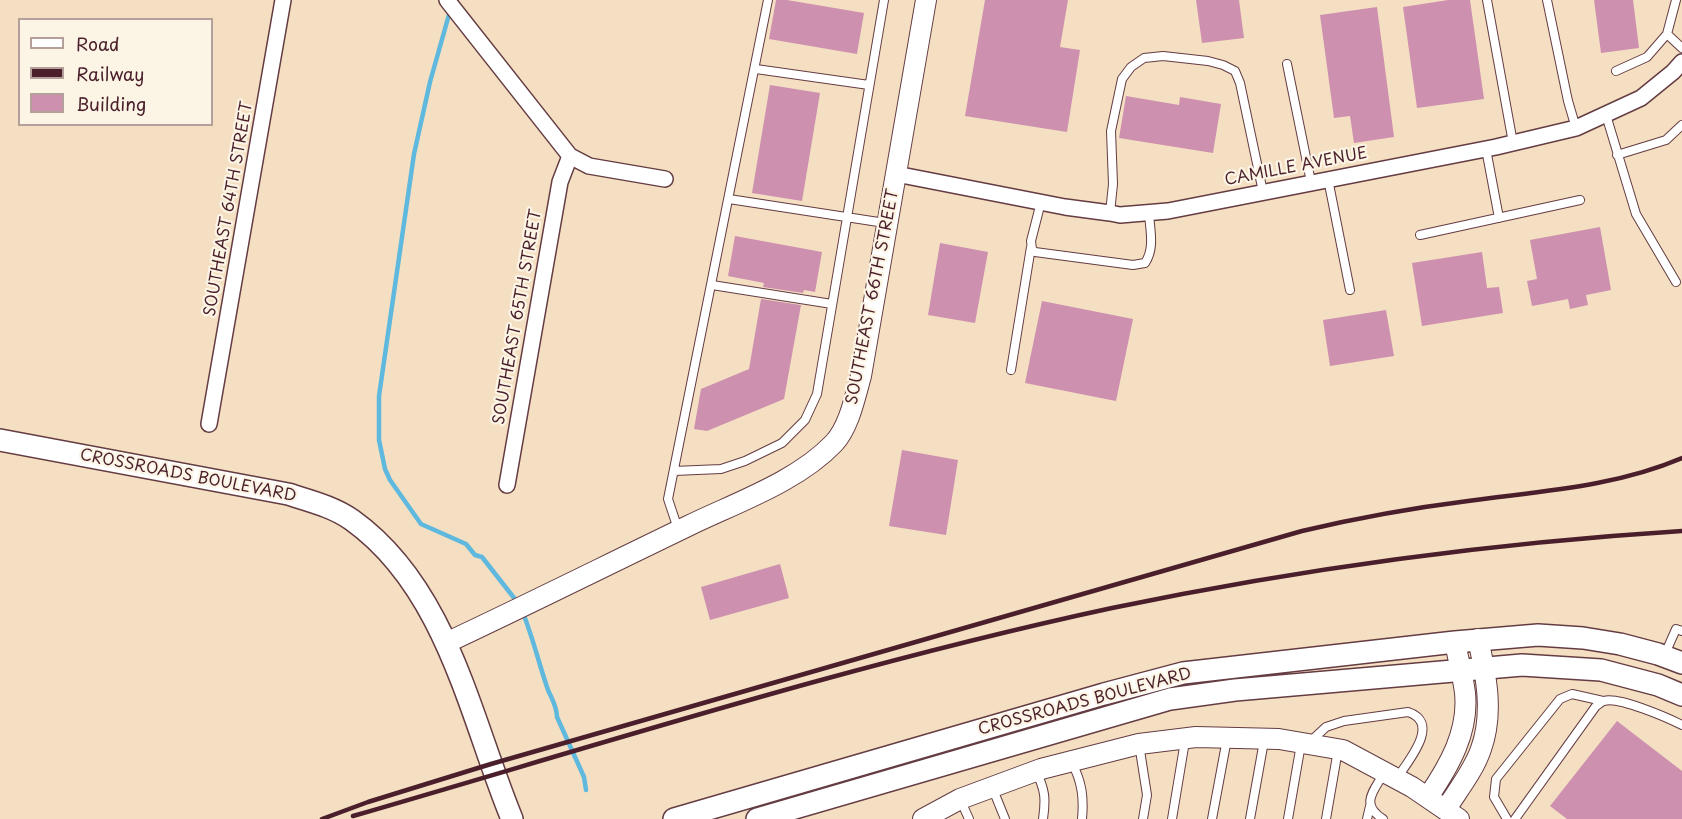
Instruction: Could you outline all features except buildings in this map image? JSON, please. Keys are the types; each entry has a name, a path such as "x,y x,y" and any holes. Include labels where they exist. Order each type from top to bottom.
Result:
{"main road":[{"name":"CROSSROADS BOULEVARD","path":"0,440 250,485 323,505 351,519 382,545 425,601 446,643 512,819"},
{"name":"CROSSROADS BOULEVARD","path":"674,819 1183,673 1478,639 1538,635 1583,638 1620,644 1673,659"},
{"name":"CROSSROADS BOULEVARD","path":"757,819 1170,699 1235,690 1522,665 1601,670 1658,685 1682,695"}],"street":[{"name":"SOUTHEAST 64TH STREET","path":"209,424 283,0"},
{"path":"447,0 570,156 589,166 665,178"},
{"name":"SOUTHEAST 66TH STREET","path":"446,643 679,530 761,493 806,466 835,442 850,413 861,376 925,0"},
{"name":"CAMILLE AVENUE","path":"896,174 1120,215 1168,211 1486,149 1576,128 1641,98 1682,62"},
{"name":"SOUTHEAST 65TH STREET","path":"507,485 560,182 570,156"},
{"path":"923,819 960,799 1036,771 1139,744 1185,738 1264,738 1338,750 1428,797 1453,814 1481,750 1487,723 1488,693 1478,639"},
{"path":"1428,797 1449,766 1465,715 1465,694 1455,642"}],"lane":[{"path":"679,530 668,499 768,0"},
{"path":"674,471 721,469 745,461 782,443 805,420 817,394 884,0"},
{"path":"1487,0 1513,143"},
{"path":"1547,0 1568,101 1576,128"},
{"path":"1616,71 1647,57 1667,34 1676,0"},
{"path":"1667,34 1682,48"},
{"path":"1110,213 1113,184 1111,131 1118,93 1122,79 1131,67 1144,58 1163,56 1208,61 1235,71 1240,83 1263,192"},
{"path":"1287,64 1311,182"},
{"path":"756,69 869,85"},
{"path":"1606,115 1636,214 1676,282"},
{"path":"1617,155 1666,140 1682,125"},
{"path":"1486,149 1499,218"},
{"path":"1328,179 1350,290"},
{"path":"729,199 888,223"},
{"path":"1420,235 1580,200"},
{"path":"1011,370 1031,241 1041,202"},
{"path":"1032,246 1035,252 1133,266 1145,263 1152,246 1149,213"},
{"path":"712,285 832,304"},
{"path":"1673,659 1676,628 1682,632"},
{"path":"1507,819 1494,797 1496,779 1560,699 1572,694 1603,701 1613,700 1658,714 1682,725"},
{"path":"1515,819 1596,706 1603,701"},
{"path":"1288,819 1304,743 1326,727 1344,721 1408,712 1417,715 1422,721 1423,729 1420,741 1371,796 1367,819"},
{"path":"1172,819 1185,738"},
{"path":"1212,819 1227,738"},
{"path":"1250,819 1264,738"},
{"path":"1139,744 1148,795 1143,819"},
{"path":"1326,819 1338,750"},
{"path":"1072,761 1082,785 1084,801 1082,819"},
{"path":"1036,771 1044,788 1046,799 1043,819"},
{"path":"992,787 1005,819"},
{"path":"960,799 969,819"},
{"path":"1370,804 1372,810 1383,819"}],"waterway":[{"path":"450,11 430,82 414,154 379,396 379,440 385,469 390,480 421,524 466,544 475,555 482,557 518,603"},
{"path":"523,613 557,717 584,777 586,790"}],"railway":[{"path":"322,819 368,802 491,764 1302,531 1405,510 1604,482 1630,476 1682,458"},
{"path":"353,816 826,679 921,653 1112,608 1254,581 1396,559 1467,550 1682,531"}]}
